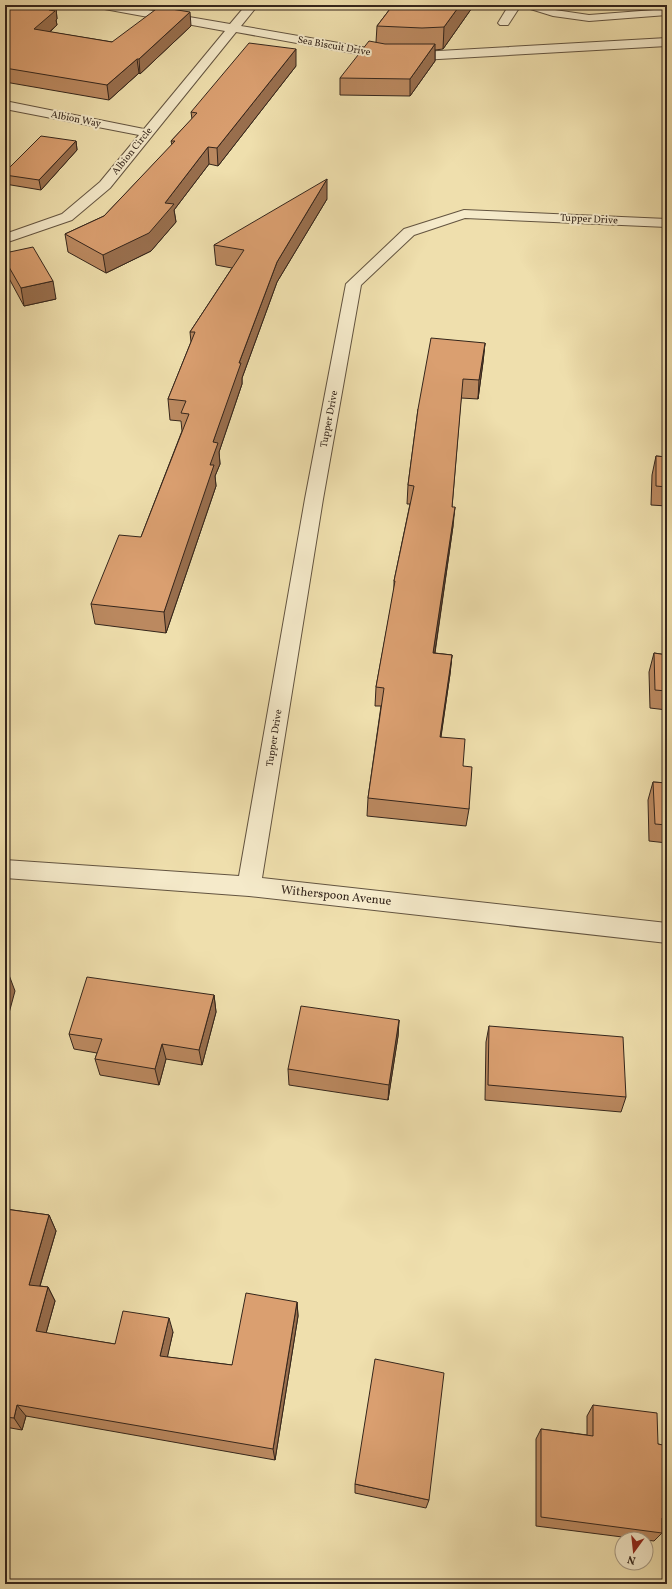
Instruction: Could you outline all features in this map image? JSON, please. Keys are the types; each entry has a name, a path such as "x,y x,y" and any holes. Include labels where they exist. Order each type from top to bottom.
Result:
{"street":[{"name":"Sea Biscuit Drive","path":"99,5 385,55 421,56 667,42"},
{"name":"Albion Circle","path":"5,239 67,217 105,185 252,5"},
{"path":"504,23 515,5"},
{"path":"528,5 553,13 589,18 667,12"},
{"name":"Albion Way","path":"5,105 147,133"},
{"name":"Tupper Drive","path":"249,886 314,499 354,284 409,232 464,214 667,223"},
{"name":"Witherspoon Avenue","path":"5,869 249,886 667,933"}],"building":[{"path":"5,5 55,5 49,10 55,11 34,29 112,42 159,7 190,12 139,59 137,59 107,85 5,68"},
{"path":"393,5 460,5 444,27 422,28 377,26"},
{"path":"369,41 385,44 435,44 410,79 340,78"},
{"path":"249,43 296,49 217,148 208,147 165,203 174,204 149,233 103,255 65,234 104,216 175,141 171,141 197,113 191,112"},
{"path":"41,136 76,141 39,180 5,175 5,172"},
{"path":"327,179 277,262 239,363 241,363 213,442 218,443 210,465 214,465 164,612 91,604 119,535 141,537 189,414 181,413 186,401 168,399 195,332 190,332 244,250 214,245"},
{"path":"33,247 53,281 21,288 5,260 5,253"},
{"path":"431,338 485,343 479,380 463,379 452,507 455,507 433,653 452,655 440,737 465,739 463,766 472,767 469,809 368,798 384,688 376,687 394,581 414,486 408,485 418,409"},
{"path":"656,456 667,457 667,487 656,486"},
{"path":"654,653 667,655 667,691 655,690"},
{"path":"653,782 667,783 667,825 655,824"},
{"path":"5,975 9,975 5,988"},
{"path":"87,977 214,995 199,1050 162,1044 155,1069 95,1059 102,1039 69,1034"},
{"path":"301,1006 399,1020 389,1085 288,1069"},
{"path":"489,1026 623,1037 626,1097 488,1085"},
{"path":"5,1209 49,1215 29,1285 48,1287 36,1331 115,1344 123,1311 169,1318 160,1356 232,1365 246,1293 297,1302 273,1449 17,1405 14,1418 5,1417"},
{"path":"375,1359 444,1373 429,1500 355,1484"},
{"path":"593,1405 657,1413 658,1444 667,1446 667,1519 662,1518 662,1533 541,1517 541,1429 593,1436"}]}
